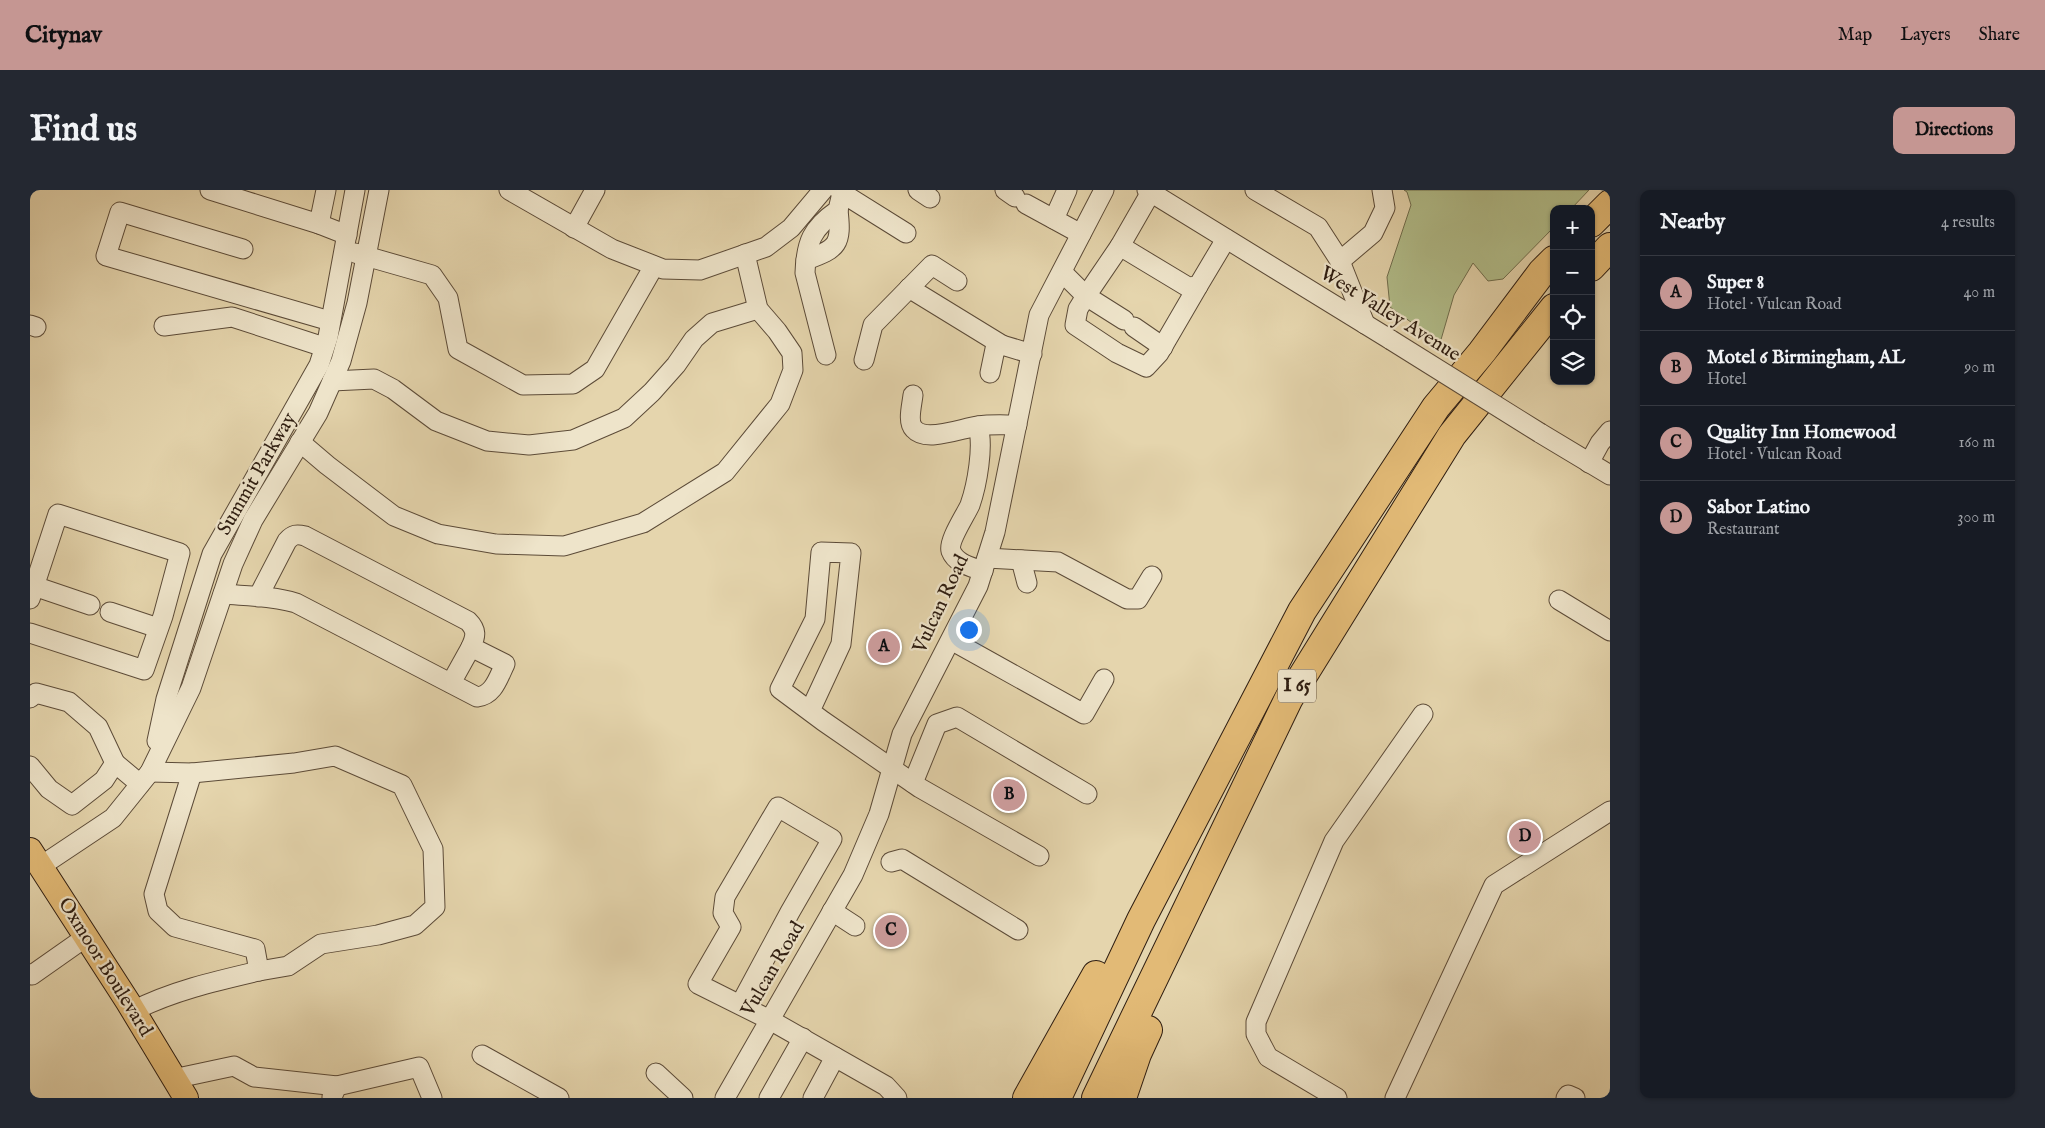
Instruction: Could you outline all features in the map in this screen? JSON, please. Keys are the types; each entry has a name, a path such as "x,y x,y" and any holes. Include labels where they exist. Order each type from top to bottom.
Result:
{"highway":[{"path":"1595,219 1610,204"},
{"path":"1595,263 1610,247"},
{"name":"I 65","path":"1057,1098 1141,920 1302,611 1436,407 1482,352 1550,264"},
{"name":"I 65","path":"1096,1098 1289,698 1452,436 1550,313"},
{"path":"1122,1098 1137,1054 1268,768 1289,698"},
{"path":"1027,1098 1106,957 1141,920"}],"main road":[{"name":"Oxmoor Boulevard","path":"36,858 133,1011 180,1090"}],"street":[{"path":"210,190 318,224 366,256 432,275 448,298 458,349 522,385 573,384 596,369 654,266"},
{"path":"318,224 326,190"},
{"name":"Summit Parkway","path":"145,778 166,699 212,554 318,365 330,321 355,190"},
{"name":"Summit Parkway","path":"36,858 113,818 145,778 191,688 232,564 253,520 318,413 341,361 357,303 379,190"},
{"path":"509,190 612,249 663,269 700,270 766,247 791,228 823,190"},
{"path":"574,228 595,190"},
{"path":"1054,219 1067,190"},
{"name":"Vulcan Road","path":"725,1098 852,875 880,814 902,734 978,586 995,532 1040,315 1104,190"},
{"path":"1255,190 1318,227 1340,260 1365,324"},
{"path":"1340,260 1373,233 1385,208 1382,190"},
{"path":"1149,191 1120,246 1078,309 1075,326 1117,353 1146,367 1163,347 1226,239"},
{"name":"West Valley Avenue","path":"1149,191 1610,475"},
{"path":"1015,197 1081,234"},
{"path":"826,355 805,273 810,237 840,198 906,233"},
{"path":"243,249 120,212 106,256 330,321"},
{"path":"1120,246 1188,287 1198,286"},
{"path":"300,442 394,516 438,534 496,544 564,546 643,523 725,472 780,404 793,370 792,353 778,331 758,309 746,254"},
{"path":"864,360 873,325 932,265 957,281"},
{"path":"1062,272 1086,296 1163,347"},
{"path":"909,288 1002,345 1032,354"},
{"path":"332,381 374,379 393,388 436,421 487,440 529,445 574,440 624,418 652,392 676,365 694,338 712,323 758,309"},
{"path":"164,326 232,317 324,347"},
{"path":"990,373 995,349 1002,345"},
{"path":"913,395 910,423 914,430 920,433 941,435 978,426 1017,425"},
{"path":"978,426 982,439 971,503 962,524 952,539 951,550 956,559 965,565 1021,560 1058,562 1127,599 1138,599 1152,576"},
{"path":"1589,462 1600,443 1610,431"},
{"path":"30,633 144,670 161,622 180,553 58,514 32,593 90,605"},
{"path":"258,597 287,541 297,534 305,536 468,621 476,631 476,638 451,683"},
{"path":"810,712 841,644 851,553 821,552 815,619 780,689 810,712 913,783 1039,856"},
{"path":"1021,560 1027,583"},
{"path":"223,594 296,603 477,697 485,696 492,690 505,664 471,647"},
{"path":"1558,600 1607,623"},
{"path":"110,612 161,622 190,624 210,630"},
{"path":"951,640 1084,714 1104,679"},
{"path":"30,698 36,693 69,702 98,727 115,763 145,778 294,763 335,756 402,785 433,849 435,907 415,925 321,944 288,966 218,980 154,1000 133,1011"},
{"path":"1337,1098 1268,1057 1256,1034 1256,1022 1334,842 1422,714"},
{"path":"913,783 937,724 957,717 1087,794"},
{"path":"30,766 49,789 72,805 104,780 115,763"},
{"path":"192,773 154,894 158,911 175,927 255,948 259,971"},
{"path":"740,1005 832,839 778,806 725,897 723,913 731,927 698,984 803,1038 886,1086 897,1098"},
{"path":"1395,1098 1494,885 1610,812"},
{"path":"891,862 902,859 1018,930"},
{"path":"832,911 855,926"},
{"path":"30,975 86,937"},
{"path":"769,1098 803,1038"},
{"path":"482,1055 559,1098"},
{"path":"813,1098 835,1057"},
{"path":"180,1090 234,1066 254,1077 334,1092 419,1067 432,1098"},
{"path":"656,1073 683,1098"},
{"path":"1566,1098 1568,1095 1575,1098"}],"green space":[{"path":"1404,190 1589,190 1575,205 1550,205 1550,231 1503,279 1488,281 1473,263 1454,295 1440,343 1390,307 1387,277 1411,205 1407,192"}],"place":[{"name":"Super 8","path":"884,647"},
{"name":"Motel 6 Birmingham, AL","path":"1009,795"},
{"name":"Sabor Latino","path":"1525,837"},
{"name":"Quality Inn Homewood","path":"891,931"}]}
